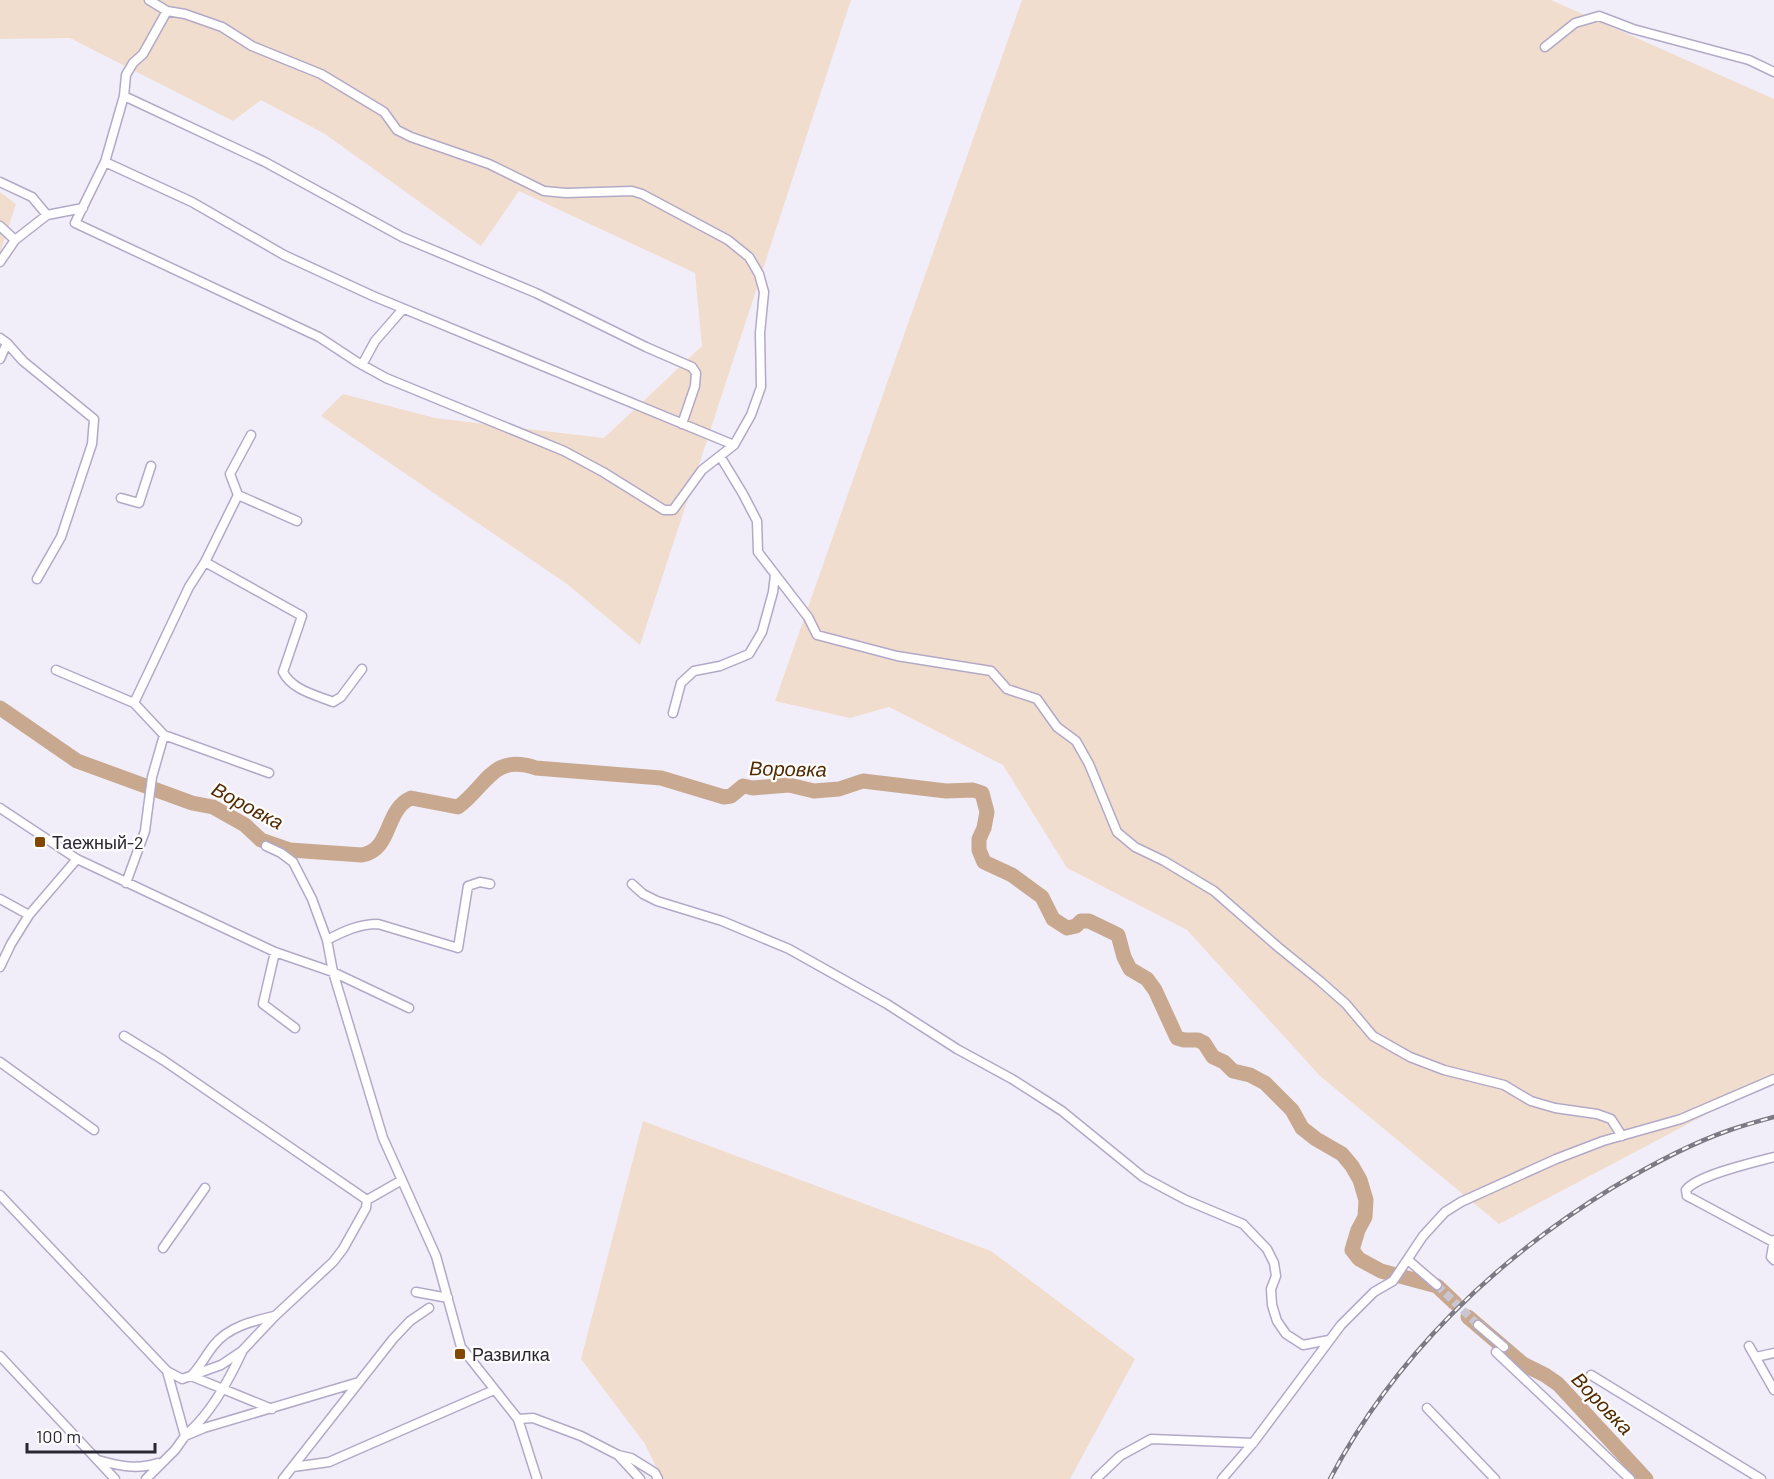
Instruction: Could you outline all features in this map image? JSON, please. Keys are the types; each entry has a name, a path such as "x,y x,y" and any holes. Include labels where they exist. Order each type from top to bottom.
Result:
{"street":[{"path":"149,0 167,11 185,14 222,27 252,46 321,74 384,112 397,130 411,137 489,164 544,191 566,193 632,191 642,194 728,240 749,257 759,274 764,292 760,333 761,387 751,415 734,445 702,470 673,510 664,510 564,451 386,378 319,337 75,223 105,162 124,96 126,75 133,63 143,54 167,11"},
{"path":"1545,47 1575,22 1599,16 1633,29 1749,60 1774,72"},
{"path":"124,96 265,162 402,237 536,293 692,367 696,373 695,386 682,424"},
{"path":"105,162 192,202 284,255 403,309 734,445"},
{"path":"0,182 32,197 47,215"},
{"path":"0,262 15,240 47,215 83,208"},
{"path":"0,226 15,240"},
{"path":"362,365 375,341 403,309"},
{"path":"0,359 4,340"},
{"path":"4,340 23,361 93,419 92,444 61,537 37,579"},
{"path":"251,435 230,474 238,495 297,521"},
{"path":"720,456 744,494 757,521 758,552 808,617 817,635 897,656 991,671 1007,689 1037,699 1057,727 1076,741 1089,764 1117,832 1135,846 1214,891 1346,1004 1373,1036 1410,1057 1444,1070 1504,1085 1532,1101 1611,1119 1622,1136"},
{"path":"121,498 139,503 151,466"},
{"path":"134,703 189,587 205,562 238,495"},
{"path":"205,562 302,616 283,672 286,679 294,685 333,702 341,697 362,669"},
{"path":"674,713 681,683 694,671 720,666 749,654 762,632 773,592 775,575"},
{"path":"56,670 134,703 165,735 269,773"},
{"path":"126,883 145,831 152,777 165,735"},
{"path":"0,808 77,859 126,883 274,952 333,972 409,1008"},
{"path":"266,846 281,852 293,862 312,899 327,940 333,972 383,1138 436,1256 461,1347 518,1419 537,1479"},
{"path":"0,967 10,944 28,915 77,859"},
{"path":"327,940 365,924 378,924 458,948 468,886 480,882 490,884"},
{"path":"632,884 643,894 657,901 722,921 789,949 887,1004 957,1049 1022,1085 1062,1111 1143,1178 1185,1200 1243,1224 1267,1249 1274,1263 1276,1276 1271,1289 1272,1305 1277,1321 1286,1334 1302,1345 1329,1340"},
{"path":"0,899 28,915"},
{"path":"274,952 263,1004 295,1028"},
{"path":"124,1036 163,1060 367,1200"},
{"path":"0,1062 94,1130"},
{"path":"1222,1479 1253,1443 1341,1325 1374,1292 1394,1281 1433,1222 1461,1202 1556,1159 1681,1119 1774,1079"},
{"path":"1774,1157 1714,1174 1691,1185 1686,1190 1687,1196 1774,1241 1771,1257 1774,1260"},
{"path":"367,1200 402,1180"},
{"path":"163,1248 205,1188"},
{"path":"0,1195 167,1371 182,1379 221,1365 242,1351 274,1316 343,1250 366,1208 367,1200"},
{"path":"1408,1260 1437,1285"},
{"path":"416,1292 448,1298"},
{"path":"283,1479 393,1338 410,1321 429,1308"},
{"path":"191,1376 201,1366 221,1337 234,1329 274,1316"},
{"path":"1478,1325 1500,1350 1630,1479"},
{"path":"1749,1346 1774,1390"},
{"path":"146,1479 175,1450 205,1414 242,1351"},
{"path":"1756,1357 1774,1353"},
{"path":"0,1356 115,1479"},
{"path":"167,1371 185,1436"},
{"path":"1591,1375 1761,1479"},
{"path":"191,1376 272,1409"},
{"path":"185,1436 204,1428 360,1382"},
{"path":"293,1467 329,1462 494,1390"},
{"path":"1427,1408 1495,1479"},
{"path":"518,1419 533,1418 581,1436 618,1455 631,1458 655,1473 658,1479"},
{"path":"1098,1478 1120,1456 1151,1439 1253,1443"},
{"path":"618,1455 640,1479"},
{"path":"98,1460 126,1467 149,1466 162,1462"}],"shaded area":[{"path":"0,0 851,0 640,645 567,584 321,416 343,394 435,418 604,438 702,346 695,273 519,191 481,246 325,134 261,100 233,121 70,38 0,39"},
{"path":"1022,0 1551,0 1774,99 1774,1072 1771,1080 1499,1224 1320,1076 1187,930 1067,868 1003,765 889,707 850,718 775,701"},
{"path":"0,192 16,204 0,253"},
{"path":"643,1121 991,1251 1135,1359 1070,1479 662,1479 645,1444 581,1359"}],"waterway":[{"name":"Воровка","path":"0,708 77,761 192,803 213,807 245,825 261,840 290,850 362,855 379,845 396,811 411,798 458,807 491,774 509,765 661,778 724,797 731,796 743,786 753,788 789,785 814,791 839,789 863,781 946,791 973,790 982,793 987,812 979,839 979,850 984,862 1012,875 1042,897 1053,919 1067,928 1076,926 1081,921 1089,921 1118,935 1130,969 1147,979 1155,990 1177,1038 1198,1040 1204,1043 1213,1057 1224,1062 1233,1071 1250,1075 1265,1083 1292,1110 1302,1128 1342,1154 1352,1166 1360,1180 1366,1200 1365,1217 1352,1250 1359,1259 1381,1271 1437,1286 1455,1303"},
{"name":"Воровка","path":"1468,1317 1523,1364 1558,1384 1646,1479"}],"tunnel":[{"path":"1437,1285 1478,1325"}],"railway":[{"path":"1330,1479 1356,1434 1385,1392 1417,1352 1452,1314 1528,1246 1612,1188 1655,1164 1715,1136 1774,1117"}],"place":[{"name":"Таежный-2","path":"40,842"},
{"name":"Развилка","path":"460,1354"}]}
